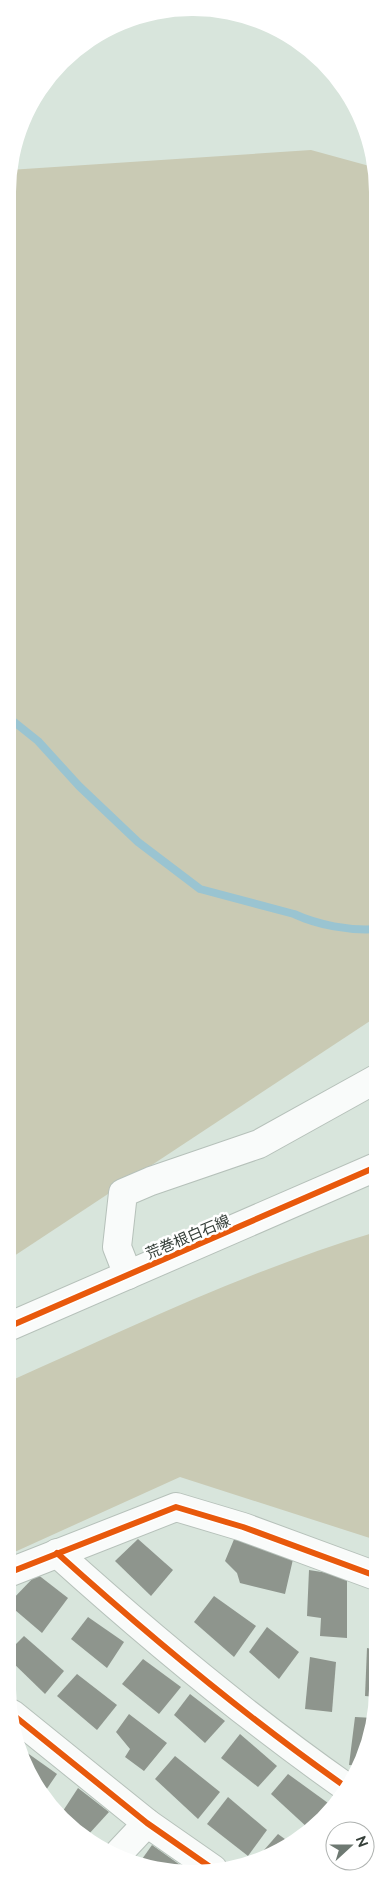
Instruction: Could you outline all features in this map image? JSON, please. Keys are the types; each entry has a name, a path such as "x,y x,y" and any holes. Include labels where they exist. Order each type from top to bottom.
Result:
{"street":[{"path":"128,1275 117,1247 123,1193 151,1181 259,1144 369,1084"},
{"name":"荒巻根白石線","path":"17,1323 369,1170"},
{"path":"17,1569 176,1506 243,1527 369,1573"},
{"path":"57,1553 121,1610 193,1669 292,1749 341,1783"},
{"path":"19,1720 147,1822 206,1864"},
{"path":"122,1850 147,1822"}],"green space":[{"path":"311,150 366,165 368,181 369,1022 17,1254 16,192 18,169"},
{"path":"369,1234 369,1538 180,1477 17,1551 17,1378 190,1301 329,1247"}],"building":[{"path":"235,1537 294,1555 285,1594 240,1583 237,1573 225,1561"},
{"path":"138,1539 173,1570 151,1596 115,1561"},
{"path":"309,1570 347,1576 347,1638 320,1636 321,1618 307,1616"},
{"path":"37,1574 68,1598 42,1633 17,1612 17,1595"},
{"path":"214,1596 256,1626 234,1657 194,1622"},
{"path":"88,1617 124,1642 107,1668 71,1639"},
{"path":"267,1627 299,1652 279,1679 249,1652"},
{"path":"24,1636 64,1671 45,1694 17,1667 17,1643"},
{"path":"367,1648 369,1648 369,1688 368,1696 365,1696"},
{"path":"310,1657 336,1662 332,1712 305,1709"},
{"path":"143,1659 181,1687 159,1714 122,1684"},
{"path":"77,1674 117,1705 97,1730 57,1696"},
{"path":"190,1694 225,1721 205,1743 174,1715"},
{"path":"129,1714 167,1743 144,1771 125,1757 130,1749 116,1732"},
{"path":"355,1717 366,1718 363,1734 351,1765 349,1765"},
{"path":"240,1734 277,1766 258,1787 221,1758"},
{"path":"29,1754 57,1774 47,1788"},
{"path":"175,1756 220,1792 198,1819 155,1779"},
{"path":"288,1774 327,1802 304,1825 271,1794"},
{"path":"78,1788 109,1812 91,1832 64,1809"},
{"path":"228,1797 267,1830 247,1856 207,1824"},
{"path":"278,1834 284,1839 270,1847 265,1849"},
{"path":"152,1845 178,1864 169,1863 143,1858"}],"waterway":[{"path":"16,724 38,741 79,786 138,842 200,889 294,914 323,924 345,928 368,929"}],"cycle path":[{"path":"17,1323 369,1170"},
{"path":"17,1569 176,1507 243,1527 369,1573"},
{"path":"57,1553 127,1615 234,1704 341,1783"},
{"path":"19,1720 147,1823 206,1864"}]}
